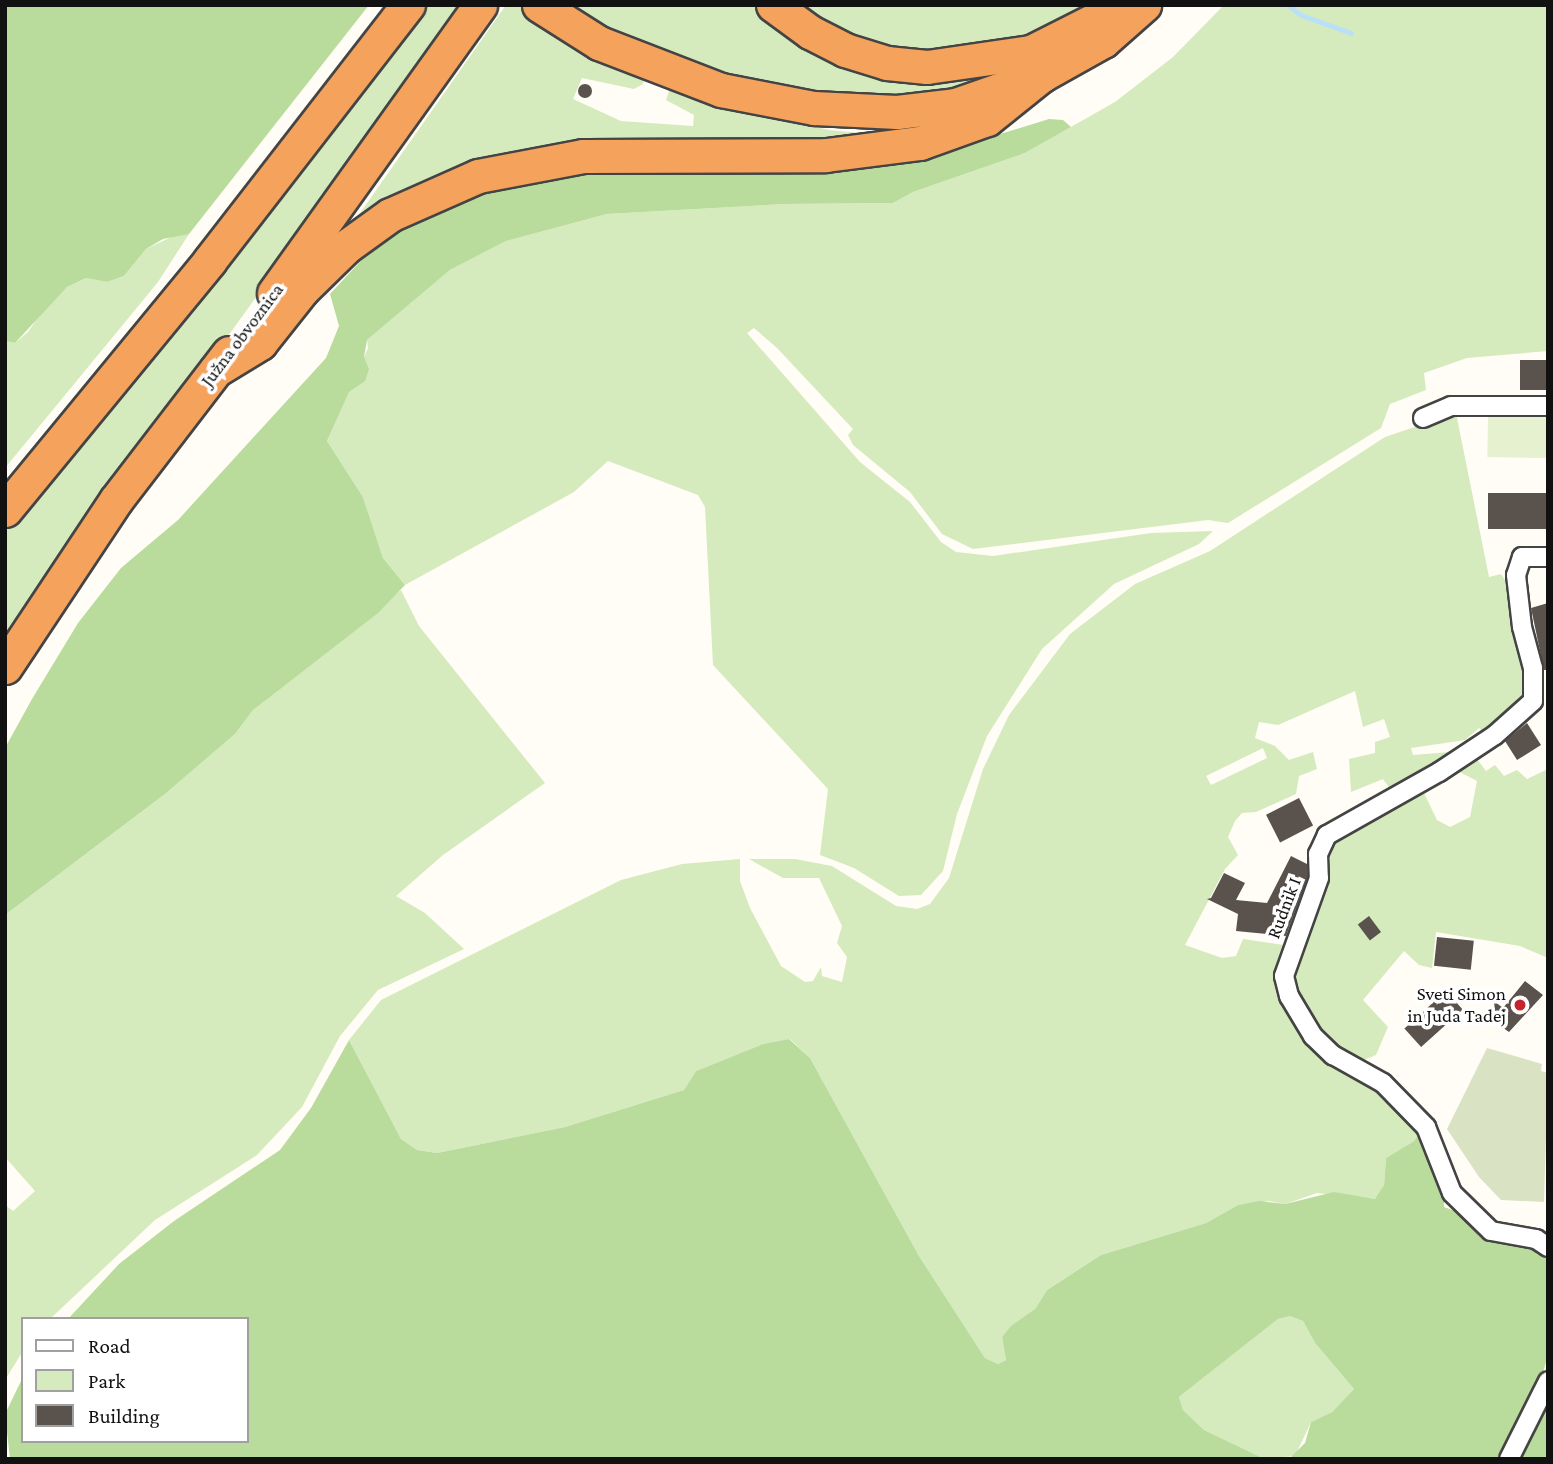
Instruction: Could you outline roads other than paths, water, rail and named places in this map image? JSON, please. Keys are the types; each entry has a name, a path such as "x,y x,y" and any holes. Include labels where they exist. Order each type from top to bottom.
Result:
{"highway":[{"path":"5,510 227,239 408,5"},
{"name":"Južna obvoznica","path":"5,667 116,500 216,370 480,5"},
{"path":"539,5 599,43 655,68 750,98 814,108 926,110 987,96 1042,75 1103,41 1144,5"},
{"path":"773,5 810,32 845,50 887,63 927,67 1031,52 1079,30 1119,5"},
{"path":"216,370 260,343 302,290 347,246 390,215 478,176 583,156 826,155 920,143 987,119 1042,75"}],"street":[{"path":"1423,418 1451,406 1548,406"},
{"name":"Rudnik I","path":"1548,557 1522,557 1516,575 1522,626 1533,668 1533,701 1495,735 1439,772 1327,835 1318,854 1319,878 1284,976 1289,996 1313,1036 1333,1055 1383,1083 1426,1127 1452,1193 1491,1231 1536,1239 1548,1247"},
{"path":"1508,1459 1548,1381"}],"waterway":[{"path":"1288,5 1301,15 1351,33"}],"place":[{"name":"Sveti Simon in Juda Tadej","path":"1520,1005"}]}
